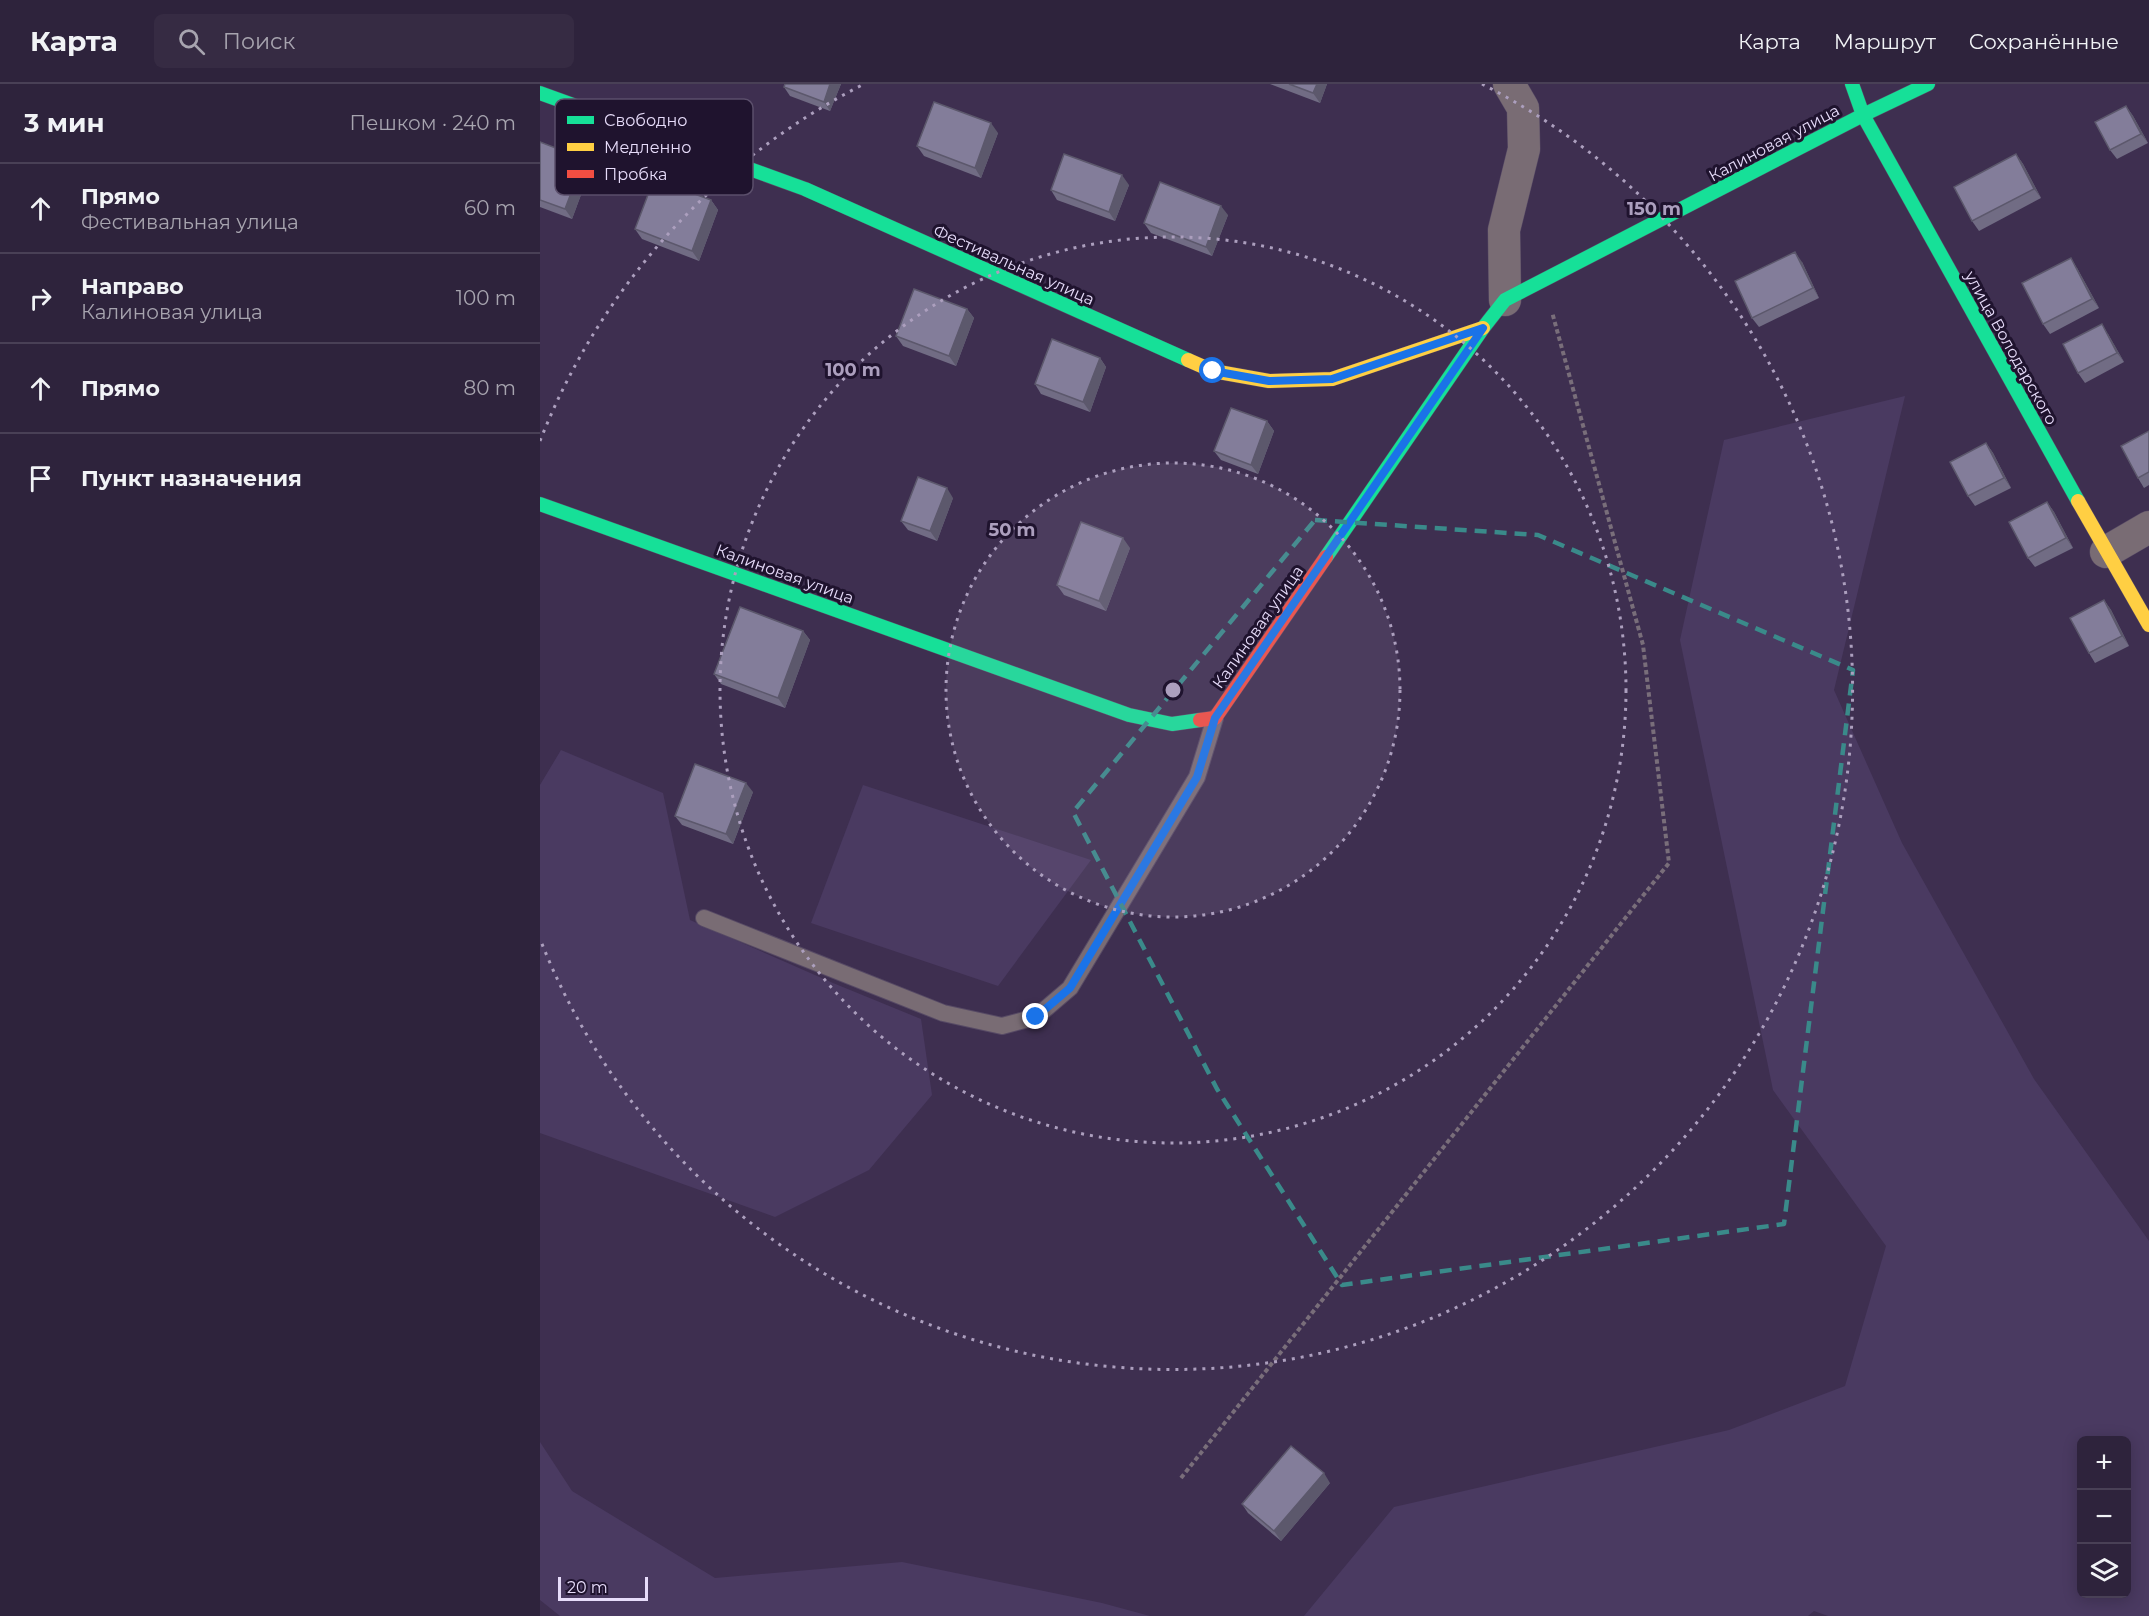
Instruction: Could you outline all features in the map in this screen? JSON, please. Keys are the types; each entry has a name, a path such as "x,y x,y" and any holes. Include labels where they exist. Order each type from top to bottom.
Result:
{"street":[{"path":"1505,300 1503,230 1524,149 1523,108 1509,84"},
{"name":"улица Володарского","path":"1852,84 1863,115 2149,625"},
{"name":"Калиновая улица","path":"540,504 1129,715 1172,724 1215,718 1483,328 1505,300 1863,115 1928,84"},
{"name":"Фестивальная улица","path":"540,93 557,99"},
{"name":"Фестивальная улица","path":"753,170 805,189 1213,371 1269,381 1332,379 1483,328"},
{"path":"2106,552 2149,528"}],"lane":[{"path":"704,918 943,1012 1002,1026 1036,1017 1070,988 1197,777 1215,718"}],"path":[{"path":"1180,1478 1669,863 1643,645 1543,282"}],"highlighted area":[{"path":"1315,520 1538,535 1853,670 1784,1224 1342,1285 1217,1089 1073,812"}],"shaded area":[{"path":"1905,396 1834,690 1902,843 2034,1079 2149,1241 2149,1616 1828,1616 1814,1611 1808,1616 1304,1616 1394,1507 1729,1430 1845,1386 1886,1246 1773,1090 1680,640 1724,440"},
{"path":"561,750 663,793 690,920 921,1019 932,1095 869,1170 775,1217 540,1133 540,785"},
{"path":"863,785 1091,860 998,986 811,923"},
{"path":"540,1442 572,1491 715,1578 902,1562 1102,1603 1150,1616 560,1616 540,1600"}],"building":[{"path":"785,84 830,84 824,102 784,87"},
{"path":"1289,84 1317,84 1313,93"},
{"path":"934,102 991,123 975,168 917,146"},
{"path":"2126,106 2141,134 2110,150 2095,122"},
{"path":"540,142 555,148 555,195 570,195 565,209 540,200"},
{"path":"1064,154 1122,175 1109,212 1051,190"},
{"path":"2016,154 2034,189 1972,221 1954,187"},
{"path":"1160,182 1221,206 1206,247 1144,223"},
{"path":"648,195 697,195 711,200 692,251 635,229"},
{"path":"1795,252 1813,288 1752,318 1735,281"},
{"path":"2071,258 2092,299 2043,324 2022,283"},
{"path":"914,289 967,309 949,356 896,336"},
{"path":"2102,324 2117,353 2078,373 2063,344"},
{"path":"1052,339 1100,358 1083,402 1035,384"},
{"path":"1231,408 1267,421 1251,465 1214,451"},
{"path":"2149,431 2149,472 2138,478 2121,446"},
{"path":"1986,443 2004,478 1968,496 1950,462"},
{"path":"918,477 947,488 930,531 901,521"},
{"path":"2047,502 2066,538 2028,558 2009,522"},
{"path":"1081,522 1123,538 1099,601 1057,585"},
{"path":"2104,600 2122,636 2089,653 2070,618"},
{"path":"740,607 803,631 778,698 714,674"},
{"path":"695,764 746,783 726,834 675,816"},
{"path":"1291,1446 1324,1473 1274,1531 1242,1504"}],"traffic: fast":[{"path":"1852,84 1863,115 2078,501"},
{"path":"1326,557 1483,328 1505,300 1863,115 1928,84"},
{"path":"540,93 557,99"},
{"path":"753,170 805,189 1188,360"},
{"path":"540,504 1129,715 1172,724 1200,720"}],"traffic: slow":[{"path":"1188,360 1213,371 1269,381 1332,379 1483,328"},
{"path":"2078,501 2149,625"}],"traffic: jam":[{"path":"1200,720 1215,718 1326,557"}],"route":[{"path":"1036,1017 1070,988 1197,777 1215,718 1483,328 1332,379 1269,381 1213,371"}]}
